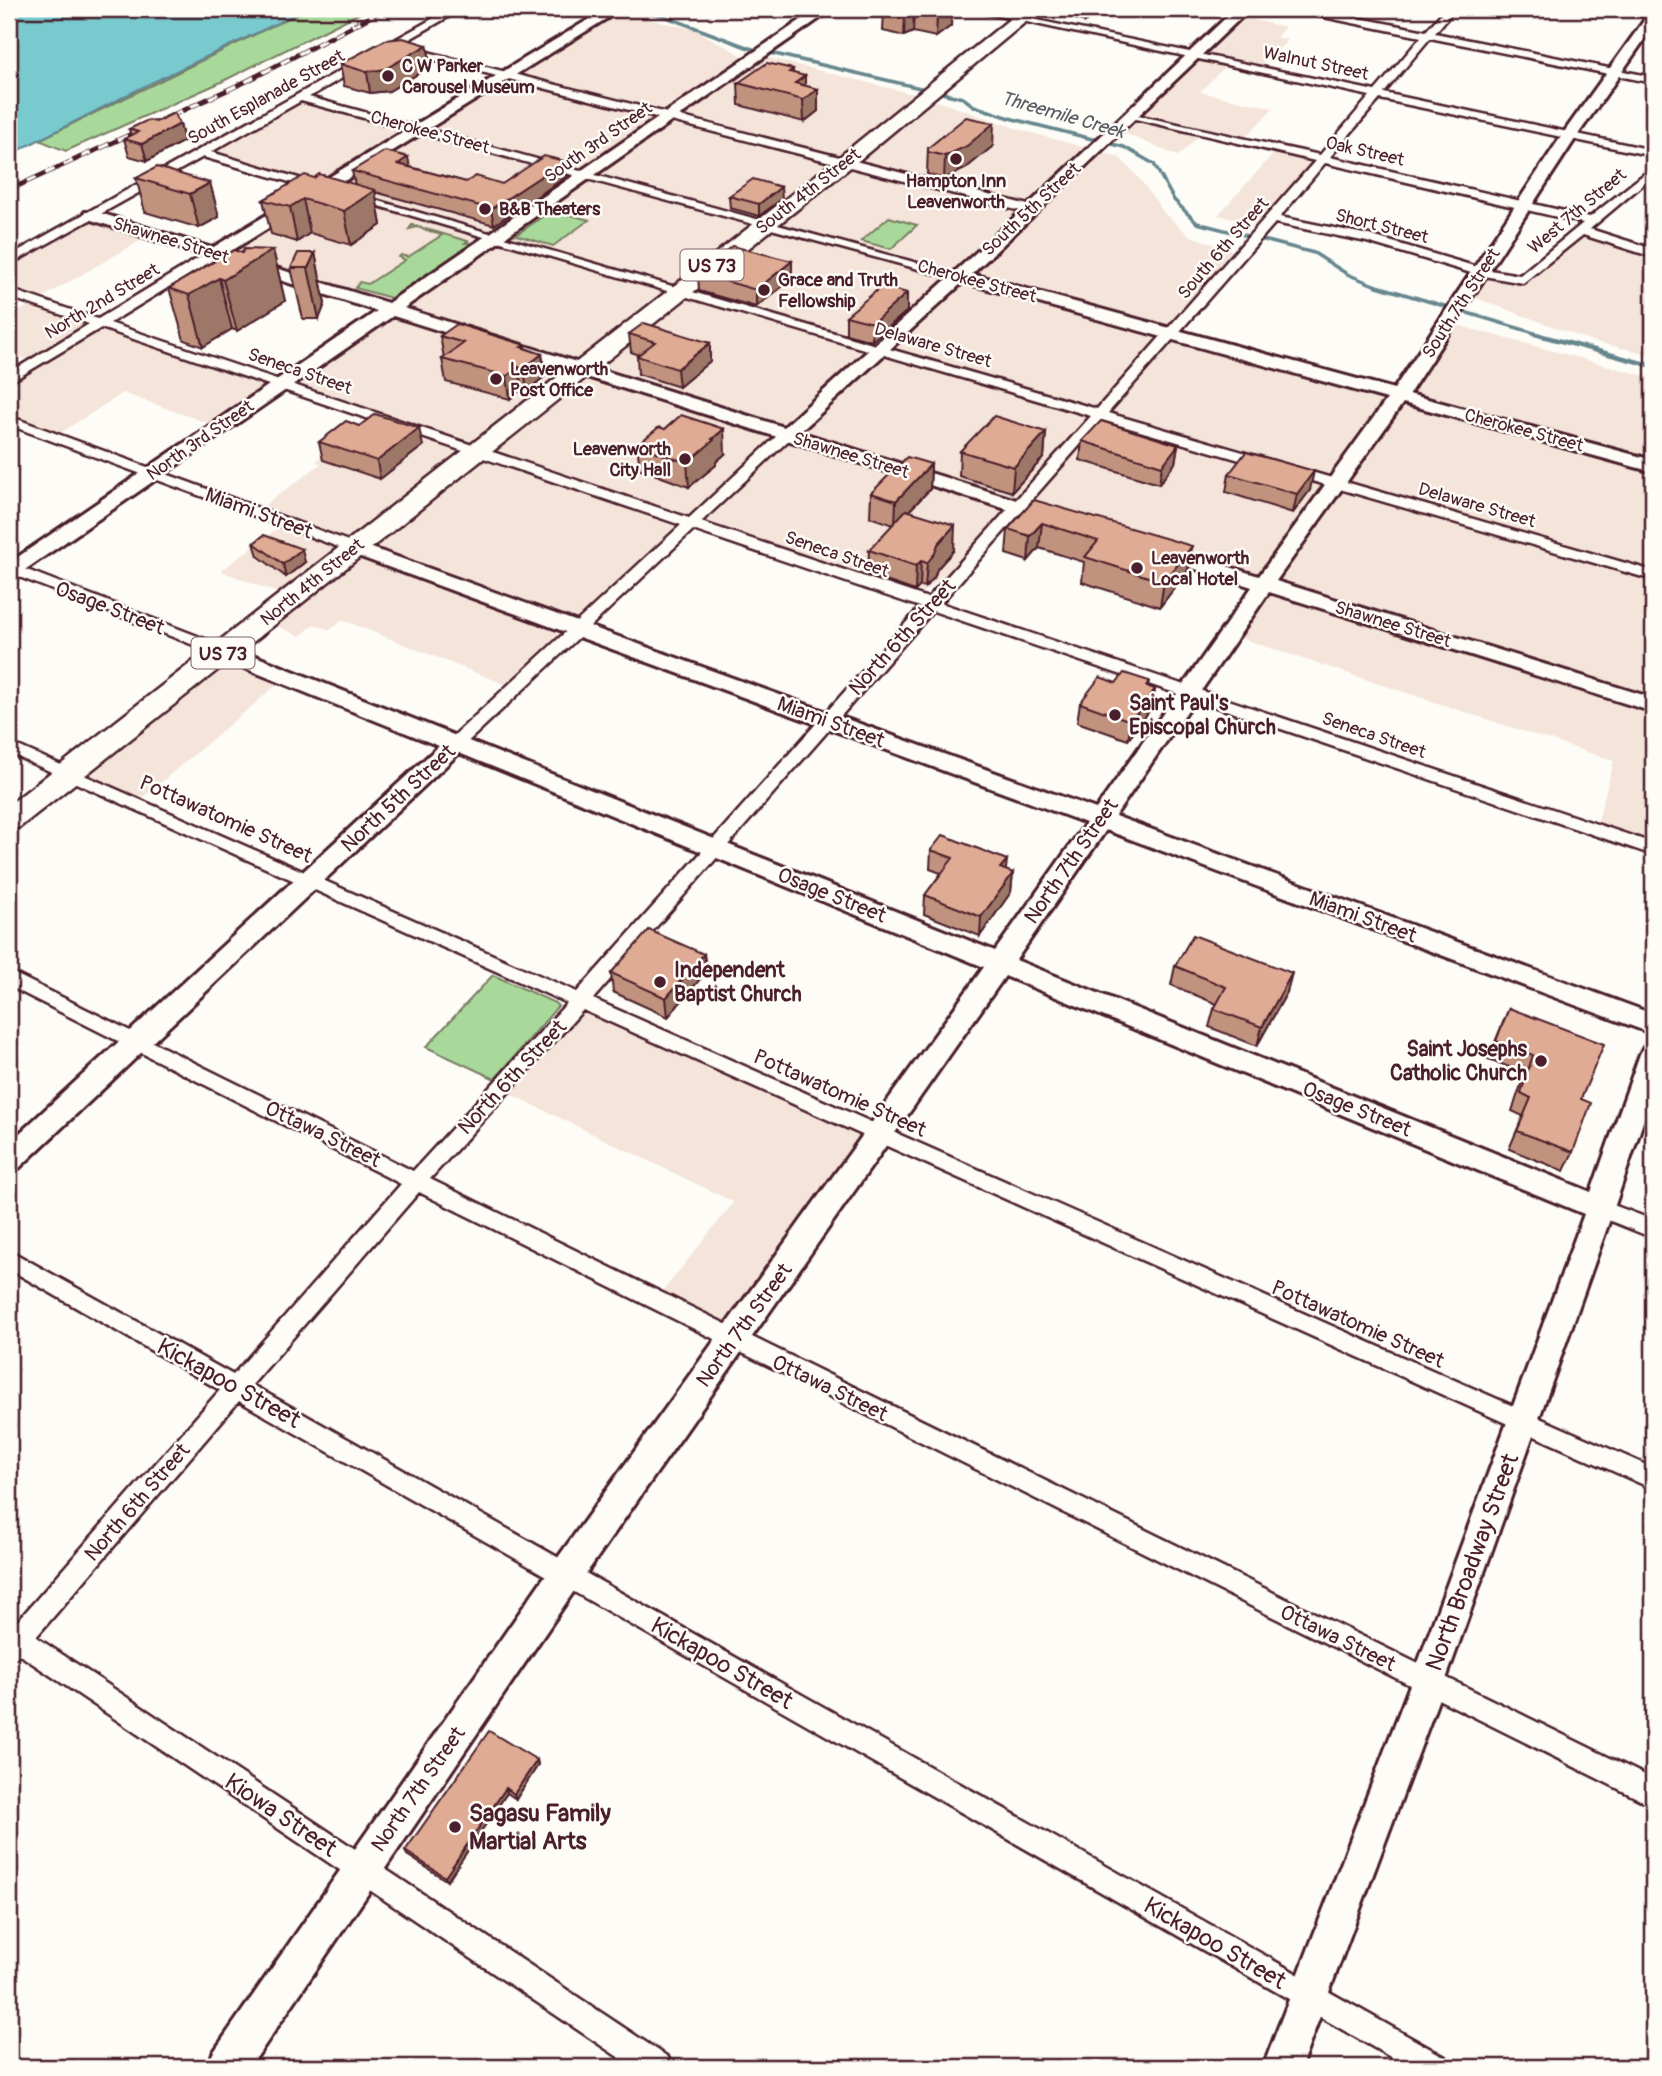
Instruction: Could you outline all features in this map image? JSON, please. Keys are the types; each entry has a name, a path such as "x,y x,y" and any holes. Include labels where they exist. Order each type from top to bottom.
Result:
{"highway":[{"name":"South 4th Street","path":"581,369 845,162 1026,14"},
{"name":"North 4th Street","path":"9,820 581,369"}],"street":[{"name":"South Esplanade Street","path":"9,261 457,9"},
{"name":"South 3rd Street","path":"392,309 826,9"},
{"name":"Walnut Street","path":"971,9 1026,14 1195,56 1653,153"},
{"name":"South 5th Street","path":"786,435 1032,210 1243,9"},
{"path":"1299,9 1653,80"},
{"name":"South 6th Street","path":"1017,507 1324,160 1450,9"},
{"path":"1619,9 1653,16"},
{"path":"1649,9 1653,16"},
{"path":"214,254 335,192 421,130 613,10"},
{"name":"South 7th Street","path":"1264,584 1468,295 1570,135 1653,16"},
{"path":"393,46 1032,210"},
{"name":"Cherokee Street","path":"301,98 1653,466"},
{"name":"Oak Street","path":"1131,115 1524,205 1653,253"},
{"name":"Delaware Street","path":"202,153 1653,576"},
{"name":"West 7th Street","path":"1482,272 1523,279 1653,170"},
{"name":"Shawnee Street","path":"91,215 1082,527"},
{"name":"Short Street","path":"1268,223 1370,239 1482,272"},
{"name":"North 2nd Street","path":"9,379 214,254"},
{"name":"Seneca Street","path":"9,293 930,607 1653,849"},
{"name":"North 3rd Street","path":"10,570 392,309"},
{"name":"Miami Street","path":"9,421 1101,819 1653,1024"},
{"name":"North 5th Street","path":"9,1160 137,1043 575,629 786,435"},
{"name":"North 6th Street","path":"12,1640 417,1180 580,1002 1017,507"},
{"name":"Shawnee Street","path":"1134,543 1653,705"},
{"name":"Osage Street","path":"10,570 225,652 717,848 1653,1229"},
{"name":"North 7th Street","path":"226,2067 566,1574 1000,964 1264,584"},
{"name":"Pottawatomie Street","path":"9,747 1653,1479"},
{"name":"Ottawa Street","path":"9,978 733,1340 1653,1793"},
{"name":"North Broadway Street","path":"1282,2067 1307,1995 1428,1682 1653,1054"},
{"name":"Kickapoo Street","path":"9,1259 1435,2067"},
{"name":"Kiowa Street","path":"12,1640 658,2067"}],"shaded area":[{"path":"610,12 694,29 750,60 757,55 925,97 1021,130 1119,157 1138,177 1165,214 1190,236 1242,254 1170,333 1398,396 1449,323 1653,378 1653,849 1610,835 1598,820 1614,761 1228,634 1263,584 1017,507 976,554 922,593 804,562 689,524 514,688 343,620 330,630 315,624 300,636 264,620 291,598 221,571 284,523 255,512 321,464 316,461 373,417 282,384 391,309 214,254 322,188 202,153 301,98 421,129"},
{"path":"1236,16 1285,27 1276,37 1288,40 1258,68 1229,62 1200,92 1273,108 1242,141 1203,132 1178,156 1115,129"},
{"path":"1278,149 1324,160 1265,227 1218,215"},
{"path":"91,215 152,234 36,301 282,384 219,427 123,393 54,437 9,420 9,379 35,363 9,353 9,317 35,302 9,293 9,261"},
{"path":"1581,230 1653,253 1653,355 1595,342 1468,295 1482,272 1523,279"},
{"path":"225,652 285,678 135,804 68,774"},
{"path":"580,1002 879,1135 733,1340 655,1301 734,1202 500,1089"}],"green space":[{"path":"307,9 368,9 217,84 66,151 39,140"},
{"path":"552,210 589,220 553,246 516,235"},
{"path":"889,217 917,225 891,249 861,241"},
{"path":"412,225 468,241 465,243 473,243 391,298 355,288 360,282 368,284 405,260 399,257 401,255 408,257 442,235 417,227 409,229"},
{"path":"493,975 558,1006 495,1079 426,1047"}],"water":[{"path":"9,9 307,9 151,83 9,155"}],"building":[{"path":"885,9 947,9 937,16 914,11 905,15"},
{"path":"403,38 427,45 385,69 367,72 340,64 385,40"},
{"path":"767,63 793,69 789,72 805,76 795,83 818,89 803,100 738,83"},
{"path":"174,113 180,124 142,144 124,139 138,132 129,129 148,120 156,122"},
{"path":"966,117 994,123 967,146 945,156 928,152 928,148"},
{"path":"385,151 408,157 398,164 466,182 476,176 502,184 544,156 564,161 491,209 352,171"},
{"path":"157,167 210,183 190,194 136,178"},
{"path":"319,174 375,190 344,211 303,199 290,207 263,200 305,175 314,178"},
{"path":"753,179 781,187 759,204 729,196"},
{"path":"732,246 792,261 756,290 698,273"},
{"path":"244,249 273,250 223,280 219,278 189,295 169,288 234,250 242,253"},
{"path":"298,253 315,253 308,268 291,268"},
{"path":"882,286 907,293 873,323 846,316"},
{"path":"644,323 710,343 677,369 637,356 655,342 629,334"},
{"path":"457,324 525,345 521,347 542,354 524,368 519,367 507,376 442,359 464,343 440,336"},
{"path":"375,414 419,428 377,461 319,442 346,421 359,426"},
{"path":"681,415 724,429 687,463 637,445 659,427 665,429"},
{"path":"994,416 1046,432 1014,467 960,451"},
{"path":"1101,421 1178,445 1162,466 1082,441"},
{"path":"1246,452 1314,471 1297,494 1229,474"},
{"path":"907,457 931,464 896,501 871,493"},
{"path":"1034,500 1192,546 1164,582 1085,557 1098,541 1042,523 1030,536 1008,529"},
{"path":"906,510 955,525 938,544 927,563 921,561 916,566 869,550"},
{"path":"264,535 302,549 283,564 254,543"},
{"path":"1124,673 1149,681 1146,686 1155,689 1131,721 1080,703 1100,677 1116,683"},
{"path":"943,835 1007,860 1000,868 1013,873 981,917 925,895 953,858 931,850"},
{"path":"649,930 704,954 666,998 611,973"},
{"path":"1193,935 1292,973 1262,1027 1214,1009 1226,987 1175,966"},
{"path":"1509,1008 1604,1044 1581,1099 1591,1103 1573,1152 1517,1131 1531,1098 1521,1093 1533,1055 1496,1041"},
{"name":"Sagasu Family Martial Arts","path":"489,1731 537,1760 514,1794 506,1788 445,1877 405,1851"}],"waterway":[{"name":"Threemile Creek","path":"631,9 664,16 749,48 963,98 974,106 1013,119 1124,147 1154,164 1174,200 1197,223 1314,253 1347,274 1374,285 1541,335"},
{"name":"Threemile Creek","path":"1535,334 1653,366"}],"railway":[{"path":"9,190 247,81 385,9"}],"place":[{"name":"C W Parker Carousel Museum","path":"388,76"},
{"name":"Hampton Inn Leavenworth","path":"956,159"},
{"name":"B&B Theaters","path":"485,209"},
{"name":"Grace and Truth Fellowship","path":"764,290"},
{"name":"Leavenworth Post Office","path":"496,379"},
{"name":"Leavenworth City Hall","path":"685,459"},
{"name":"Leavenworth Local Hotel","path":"1137,568"},
{"name":"Saint Paul's Episcopal Church","path":"1115,715"},
{"name":"Independent Baptist Church","path":"660,982"},
{"name":"Saint Josephs Catholic Church","path":"1541,1061"},
{"name":"Sagasu Family Martial Arts","path":"455,1827"}]}
